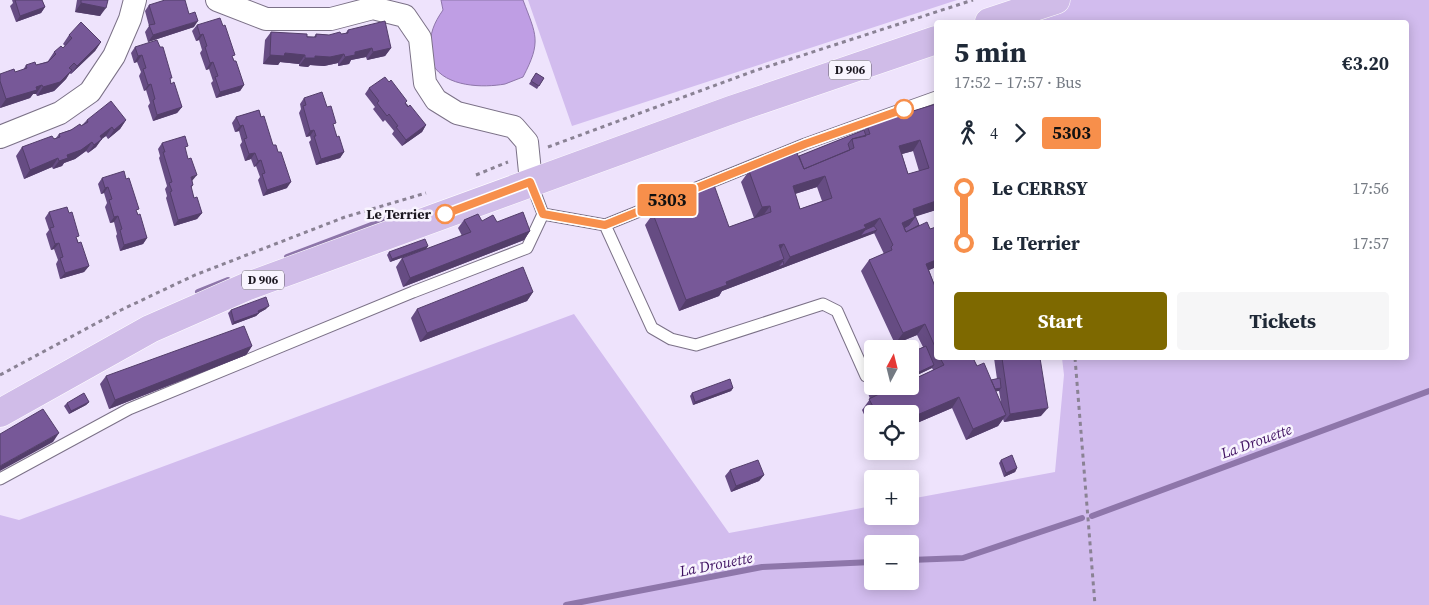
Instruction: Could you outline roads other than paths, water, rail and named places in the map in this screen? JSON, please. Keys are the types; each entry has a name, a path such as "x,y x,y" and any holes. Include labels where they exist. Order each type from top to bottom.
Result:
{"main road":[{"path":"1003,20 1023,17 1056,0"},
{"name":"D 906","path":"0,413 150,329 248,286 731,110 934,41"}],"street":[{"path":"0,137 60,113 90,92 114,56 130,19 135,0"},
{"path":"217,0 266,19 331,19 373,8 406,16 420,38 425,83 436,100 457,114 514,127 526,142 530,182"}],"lane":[{"path":"543,214 605,225 805,144 934,99"},
{"path":"0,479 129,409 413,292 527,248 543,214 530,182"},
{"path":"605,225 652,328 672,338 696,345 823,304 837,311 864,372"}],"waterway":[{"path":"287,257 395,216"},
{"path":"198,292 228,280"},
{"name":"La Drouette","path":"1092,516 1429,391"},
{"name":"La Drouette","path":"919,560 963,558 1082,518"},
{"name":"La Drouette","path":"566,605 762,567 864,562"}],"place":[{"name":"Le Terrier","path":"445,214"}]}
